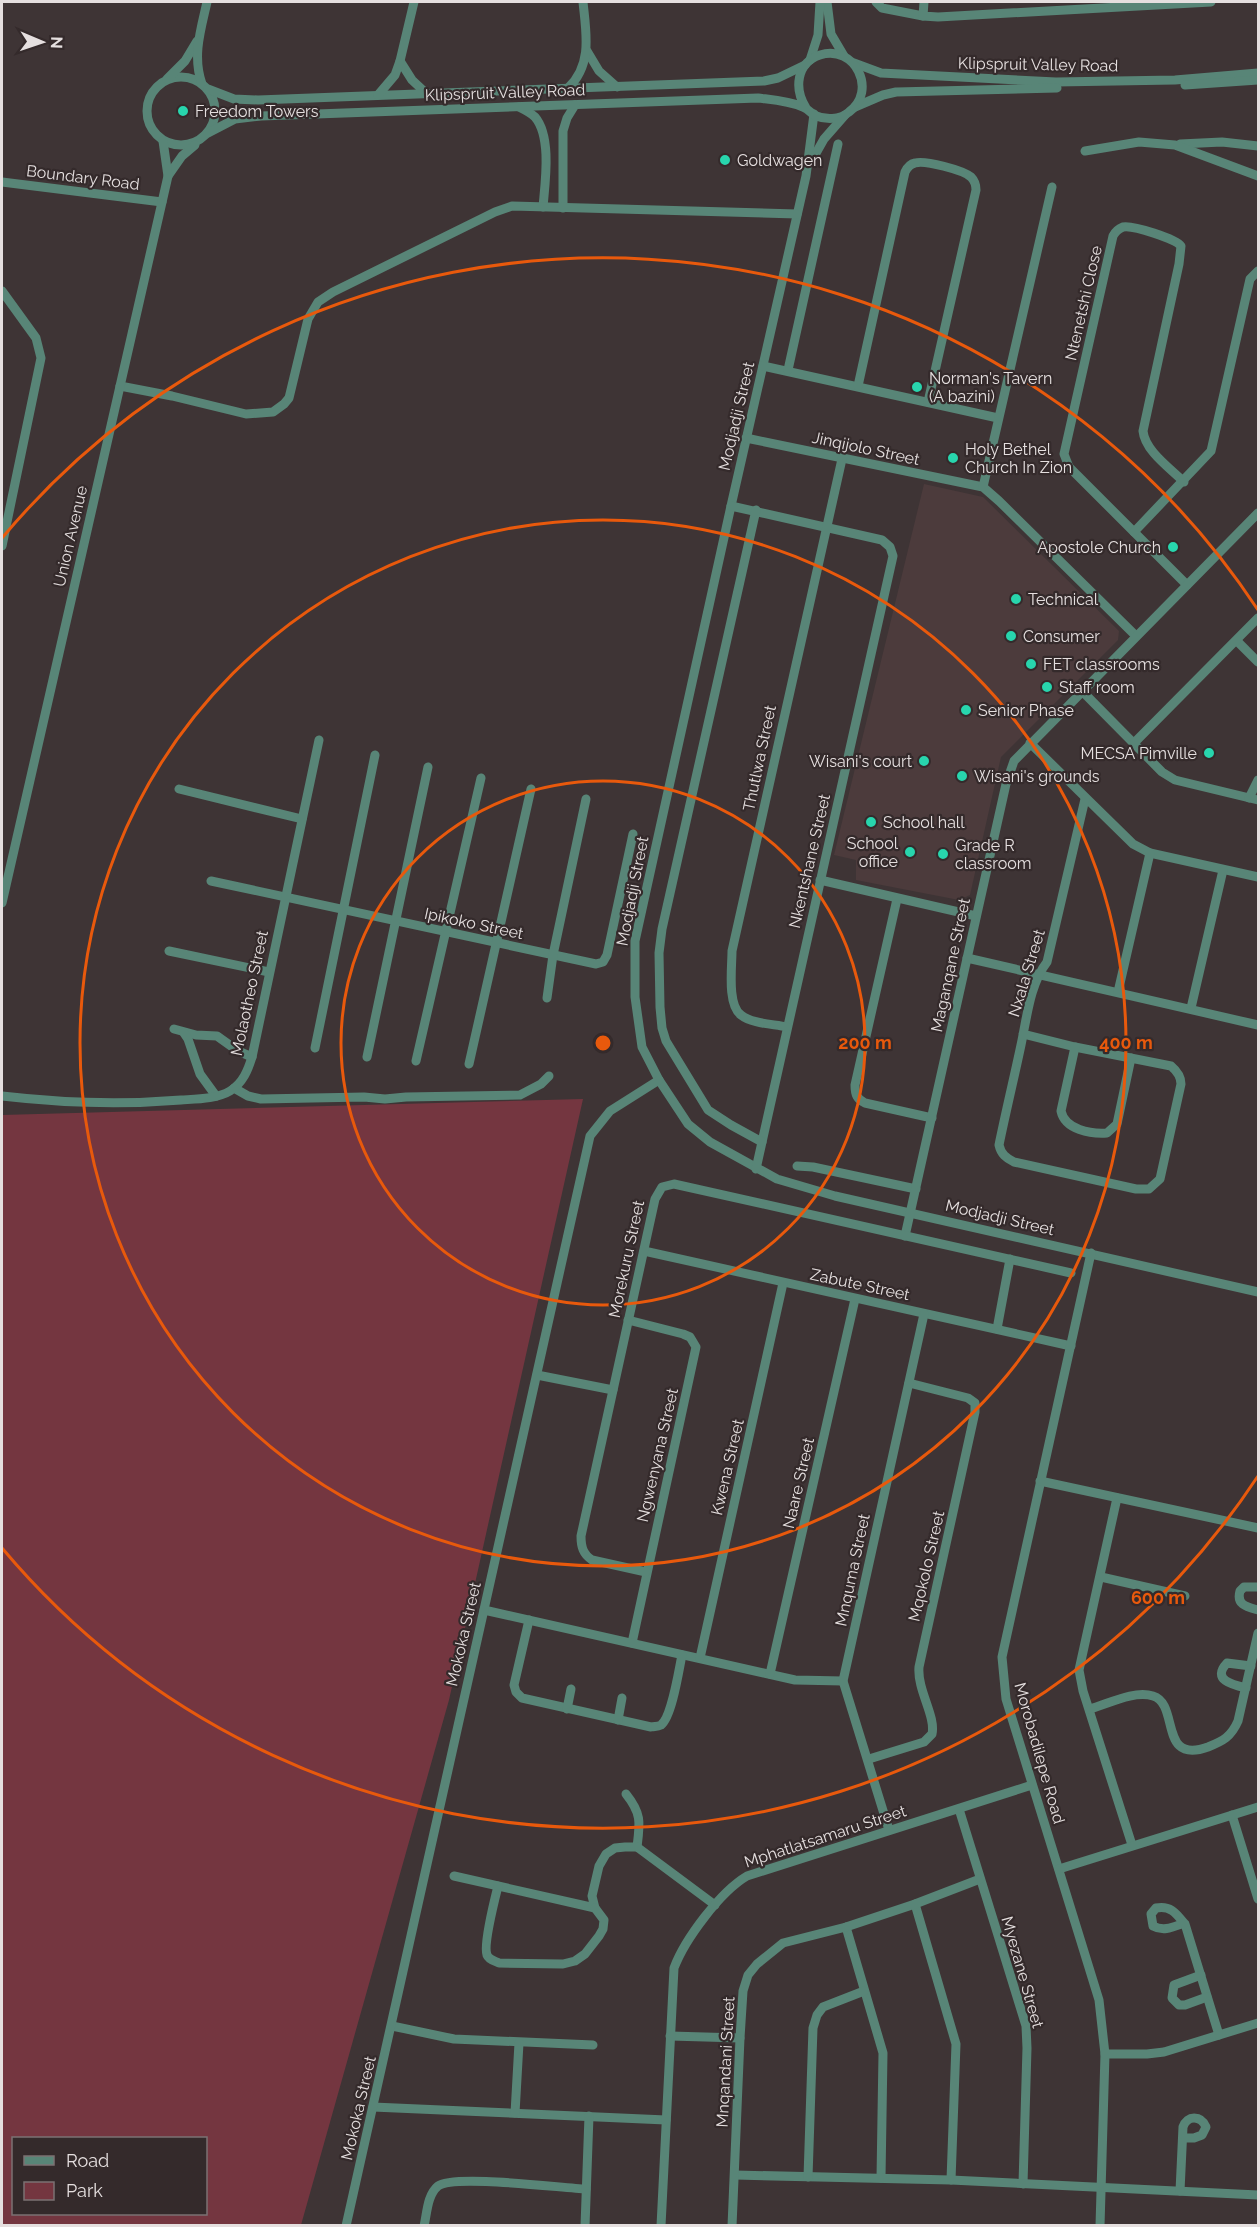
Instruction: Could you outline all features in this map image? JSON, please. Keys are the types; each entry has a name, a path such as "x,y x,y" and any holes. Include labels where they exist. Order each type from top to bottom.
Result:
{"street":[{"path":"199,36 185,61 155,89 149,99 147,111 154,133 163,141 181,146 199,141 208,133 216,116 213,97 197,69 199,36 207,2"},
{"path":"378,95 392,80 400,61 414,2"},
{"path":"584,2 588,51 599,71 617,87"},
{"path":"820,2 819,35 808,63 800,73 798,91 806,108 814,114 824,118 835,118 845,115 855,107 862,90 862,80 854,63 844,56 831,34 827,2"},
{"path":"876,2 882,8 938,17 1208,2"},
{"path":"923,16 924,2"},
{"path":"568,88 579,76 588,51"},
{"path":"808,63 827,53 844,56"},
{"path":"400,61 412,80 427,94"},
{"name":"Klipspruit Valley Road","path":"205,86 234,99 617,87 764,81 778,78 808,63"},
{"name":"Klipspruit Valley Road","path":"854,63 881,73 1056,82 1175,80 1258,73"},
{"path":"164,81 183,77 205,86"},
{"name":"Klipspruit Valley Road","path":"855,107 883,95 911,91 1197,84 1258,80"},
{"name":"Klipspruit Valley Road","path":"208,133 243,117 758,98 778,100 806,108"},
{"path":"563,208 563,131 567,118 575,105"},
{"path":"518,107 533,115 545,137 546,172 543,207"},
{"name":"Modjadji Street","path":"814,114 806,176 635,941 634,969 638,1027 642,1047 680,1114 695,1131 756,1168 798,1186 1258,1292"},
{"name":"Modjadji Street","path":"806,176 824,139 845,115"},
{"name":"Union Avenue","path":"2,903 168,176 163,141"},
{"name":"Union Avenue","path":"168,176 182,156 199,141"},
{"path":"1085,151 1139,142 1175,145 1222,142 1258,146"},
{"path":"788,370 838,144"},
{"path":"1175,145 1258,176"},
{"path":"858,386 905,172 910,165 922,162 964,173 972,178 976,186 928,402"},
{"name":"Boundary Road","path":"2,182 162,202"},
{"path":"1052,187 983,487 1136,636"},
{"path":"120,386 246,414 273,412 289,398 308,319 314,307 324,297 501,209 512,206 797,214"},
{"name":"Ntenetshi Close","path":"1184,482 1150,448 1143,431 1181,246 1176,241 1132,227 1124,227 1116,231 1113,236 1064,454 1069,467 1187,585"},
{"path":"1134,532 1203,462 1213,447 1250,279 1258,271"},
{"path":"2,291 36,338 41,358 2,546"},
{"path":"763,366 998,418"},
{"name":"Jinqijolo Street","path":"746,438 983,487"},
{"name":"Thutlwa Street","path":"787,1027 749,1019 737,1011 733,1001 732,951 842,459"},
{"name":"Nkentshane Street","path":"731,506 882,540 890,547 893,559 756,1168"},
{"path":"756,510 662,929 659,971 662,1028 669,1046 708,1110 762,1142"},
{"name":"Maganqane Street","path":"905,1236 1006,784 1014,761 1258,513"},
{"path":"1135,742 1258,618"},
{"path":"1236,641 1258,663"},
{"path":"1082,691 1135,742 1162,772 1175,780 1254,799 1258,780"},
{"name":"Molaotheo Street","path":"234,1088 247,1072 252,1057 319,740"},
{"path":"1030,743 1133,844 1150,853 1258,878"},
{"path":"315,1048 375,755"},
{"path":"367,1057 428,767"},
{"path":"416,1061 481,777"},
{"path":"179,789 302,819"},
{"path":"469,1064 531,789"},
{"path":"548,998 553,955 586,799"},
{"name":"Nxala Street","path":"1085,799 1047,962 1038,974 1023,1034 999,1145 1004,1156 1014,1162 1136,1189 1152,1187 1160,1179 1181,1079 1171,1066 1131,1058"},
{"name":"Ipikoko Street","path":"211,881 596,964 605,959 633,834"},
{"path":"1118,992 1150,853"},
{"path":"1191,1008 1223,870"},
{"path":"820,880 976,916"},
{"path":"897,899 855,1093 859,1100 866,1103 932,1118"},
{"path":"169,951 269,972"},
{"path":"967,958 1258,1025"},
{"path":"216,1096 200,1074 188,1039 179,1031 217,1036 238,1051 252,1057"},
{"path":"1023,1034 1131,1058 1117,1124 1107,1133 1070,1125 1064,1119 1061,1111 1075,1047"},
{"path":"2,1096 111,1104 216,1096 234,1088 248,1096 261,1099 364,1097 385,1100 406,1097 520,1095 541,1084 549,1076"},
{"name":"Mokoka Street","path":"346,2226 590,1136 610,1111 659,1080"},
{"path":"797,1166 813,1167 916,1189"},
{"name":"Morekuru Street","path":"646,1572 591,1560 586,1556 581,1543 612,1390 656,1196 660,1189 670,1184 1071,1273"},
{"name":"Zabute Street","path":"644,1251 1071,1346"},
{"name":"Morobadilepe Road","path":"1091,1253 1002,1657 1006,1699 1099,2000 1105,2054 1100,2226"},
{"path":"997,1329 1010,1259"},
{"name":"Kwena Street","path":"700,1658 783,1282"},
{"name":"Naare Street","path":"770,1674 855,1299"},
{"name":"Mnquma Street","path":"843,1681 924,1314"},
{"name":"Ngwenyana Street","path":"628,1320 683,1334 690,1337 696,1347 632,1643"},
{"path":"537,1375 612,1390"},
{"name":"Mqokolo Street","path":"868,1759 924,1742 932,1734 932,1724 920,1688 919,1667 975,1412 975,1403 968,1398 909,1383"},
{"path":"1040,1481 1258,1528"},
{"path":"1117,1498 1079,1670 1083,1691 1132,1845"},
{"path":"1101,1577 1185,1596"},
{"path":"1258,1587 1244,1587 1238,1597 1240,1603 1246,1607 1258,1610"},
{"path":"484,1610 795,1680 843,1681 889,1830"},
{"path":"529,1620 514,1685 516,1692 522,1698 567,1709 651,1727 661,1724 670,1708 682,1655"},
{"path":"1090,1709 1141,1694 1155,1696 1163,1704 1173,1737 1179,1746 1191,1750 1224,1741 1233,1733 1239,1721 1258,1633"},
{"path":"1246,1688 1229,1684 1224,1680 1223,1668 1227,1663 1251,1666"},
{"path":"567,1709 571,1689"},
{"path":"618,1720 622,1698"},
{"name":"Mphatlatsamaru Street","path":"662,2226 674,1968 679,1953 715,1905 735,1884 747,1876 1032,1785"},
{"path":"626,1794 636,1807 640,1818 637,1847"},
{"path":"1059,1869 1258,1807"},
{"name":"Myezane Street","path":"959,1809 1026,2026 1023,2184"},
{"path":"1233,1815 1256,1881 1258,1899"},
{"path":"498,1886 486,1951 490,1958 499,1963 563,1964 575,1961 585,1954 603,1929 604,1920 595,1908 592,1896 599,1866 606,1854 615,1848 637,1847 715,1905"},
{"path":"454,1875 595,1908"},
{"name":"Mnqandani Street","path":"732,2226 740,2038 743,1991 748,1975 757,1964 783,1943 846,1927 980,1879"},
{"path":"915,1904 956,2043 951,2180"},
{"path":"1184,1923 1219,2035"},
{"path":"846,1927 880,2044 884,2067 881,2178"},
{"path":"1201,1975 1174,1985 1172,1998 1179,2005 1185,2005 1207,1997"},
{"path":"807,2177 813,2028 816,2015 824,2007 864,1991"},
{"path":"1105,2054 1164,2052 1258,2023"},
{"path":"392,2026 454,2039 593,2045"},
{"path":"670,2036 740,2038"},
{"path":"515,2113 519,2043"},
{"path":"373,2107 666,2120"},
{"path":"585,2226 589,2116"},
{"path":"1180,2191 1183,2138"},
{"path":"735,2175 951,2180 1258,2194"},
{"path":"424,2226 433,2192 438,2186 447,2182 470,2181 586,2189"}],"shaded area":[{"path":"924,484 983,497 1119,631 1118,640 1001,757 970,895 959,900 856,880 856,860 834,855"}],"green space":[{"path":"583,1099 449,1700 301,2225 2,2225 2,1115"}],"place":[{"name":"Freedom Towers","path":"183,111"},
{"name":"Goldwagen","path":"725,160"},
{"name":"Norman's Tavern (A bazini)","path":"917,387"},
{"name":"Holy Bethel Church In Zion","path":"953,458"},
{"name":"Apostole Church","path":"1173,547"},
{"name":"Technical","path":"1016,599"},
{"name":"Consumer","path":"1011,636"},
{"name":"FET classrooms","path":"1031,664"},
{"name":"Staff room","path":"1047,687"},
{"name":"Senior Phase","path":"966,710"},
{"name":"MECSA Pimville","path":"1209,753"},
{"name":"Wisani's court","path":"924,761"},
{"name":"Wisani's grounds","path":"962,776"},
{"name":"School hall","path":"871,822"},
{"name":"School office","path":"910,852"},
{"name":"Grade R classroom","path":"943,854"}]}
